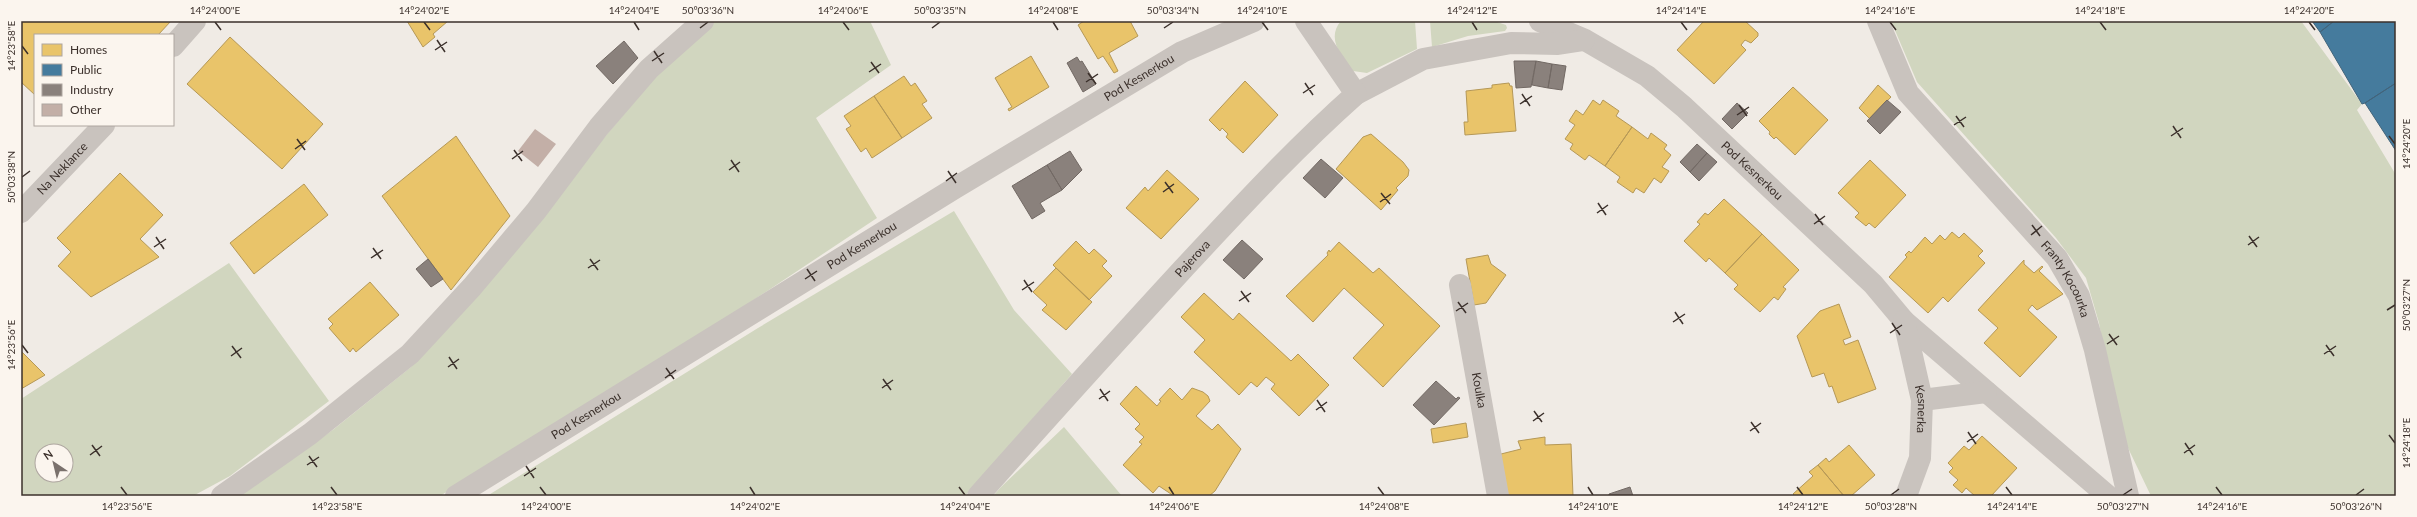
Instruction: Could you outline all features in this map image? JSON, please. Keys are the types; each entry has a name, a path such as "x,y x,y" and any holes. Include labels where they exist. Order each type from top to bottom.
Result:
{"street":[{"path":"174,45 195,21"},
{"path":"222,496 310,434 410,354 472,287 531,217 599,127 649,69 703,21"},
{"name":"Pod Kesnerkou","path":"456,496 954,188 1182,52 1254,21"},
{"path":"1306,21 1356,94 1423,59 1511,43 1558,44 1585,40"},
{"name":"Pod Kesnerkou","path":"1540,21 1585,40 1647,76 1684,107 1873,284 1904,321 2108,496"},
{"name":"Franty Kocourka","path":"1878,21 1908,93 2056,258 2079,296 2095,350 2128,496"},
{"name":"Pajerova","path":"978,496 1089,370 1221,228 1304,141 1356,94"},
{"name":"Na Neklance","path":"21,212 103,126"},
{"name":"Koulka","path":"1460,285 1498,496"},
{"name":"Kesnerka","path":"1904,321 1922,400 1920,458 1906,496"},
{"path":"1922,400 1986,392"}],"green space":[{"path":"715,21 870,21 891,65 816,118 877,218 725,319 440,496 240,496 334,429 411,367 656,76"},
{"path":"1341,21 1415,21 1417,49 1367,73 1353,71 1340,54 1335,41 1337,27"},
{"path":"1430,21 1494,21 1506,25 1507,28 1505,31 1468,36 1432,47"},
{"path":"1891,21 2301,21 2362,104 2357,110 2396,175 2396,496 2151,496 2118,427 2099,323 2086,278 2056,238 1917,82"},
{"path":"954,211 1014,310 1072,374 965,496 487,496 758,328"},
{"path":"229,263 329,401 230,476 193,496 21,496 21,399"},
{"path":"1064,427 1122,496 993,496 1001,487"}],"building: Homes":[{"path":"21,21 171,21 159,34 34,34 34,94 21,82"},
{"path":"407,21 448,21 433,34 435,37 423,47"},
{"path":"1084,21 1130,21 1138,36 1109,53 1118,71 1114,73 1103,56 1098,59 1078,25"},
{"path":"1704,21 1745,21 1758,33 1758,36 1751,43 1745,40 1741,45 1746,50 1714,84 1677,50"},
{"path":"230,37 323,124 282,169 187,84"},
{"path":"1031,56 1049,87 1009,111 1008,109 1012,107 995,78"},
{"path":"904,76 911,86 915,83 927,101 922,104 932,118 902,138 874,96"},
{"path":"1245,81 1278,115 1243,153 1226,137 1228,134 1222,128 1220,131 1209,120"},
{"path":"1509,83 1510,86 1512,86 1516,131 1465,135 1464,122 1468,122 1466,91 1492,88 1492,85"},
{"path":"1878,85 1891,97 1870,119 1859,108"},
{"path":"1793,87 1828,120 1795,155 1776,137 1774,139 1769,134 1770,132 1759,121"},
{"path":"874,96 902,138 872,158 866,148 861,152 846,129 851,126 844,116"},
{"path":"1593,100 1600,105 1603,100 1619,111 1616,116 1632,127 1605,166 1589,155 1585,160 1570,149 1573,144 1565,139 1575,125 1569,121 1576,110 1583,115"},
{"path":"1632,127 1648,139 1651,133 1667,145 1664,149 1671,155 1662,167 1669,171 1661,183 1654,178 1644,193 1636,188 1633,193 1617,182 1620,177 1605,166"},
{"path":"1371,134 1403,162 1409,170 1408,176 1396,188 1398,190 1381,210 1336,169 1363,137"},
{"path":"456,136 510,216 451,290 382,196"},
{"path":"1870,160 1906,195 1875,228 1869,223 1866,226 1855,217 1859,213 1838,193"},
{"path":"1167,170 1199,199 1161,239 1126,208 1145,187 1148,191"},
{"path":"120,173 163,215 140,239 159,257 91,297 58,266 71,252 57,238"},
{"path":"304,184 328,215 254,274 230,243"},
{"path":"1724,199 1762,234 1725,273 1709,258 1706,262 1684,241 1700,224 1697,222 1705,213 1708,215"},
{"path":"1952,232 1959,238 1964,233 1983,251 1978,256 1985,263 1948,302 1943,297 1928,313 1889,277 1907,257 1905,255 1909,251 1911,253 1925,237 1932,244 1940,235 1945,240"},
{"path":"1762,234 1799,270 1783,287 1786,289 1778,300 1774,297 1760,312 1734,289 1738,285 1725,273"},
{"path":"1076,241 1089,254 1094,249 1107,261 1102,266 1112,276 1089,300 1053,265"},
{"path":"1339,242 1373,273 1379,268 1440,326 1383,387 1353,358 1384,325 1344,288 1313,322 1286,296 1328,255 1327,253 1329,250 1330,252"},
{"path":"1488,255 1491,264 1506,275 1486,303 1474,305 1466,259"},
{"path":"2024,260 2024,264 2034,273 2042,266 2043,267 2039,271 2063,294 2037,310 2032,305 2028,310 2057,337 2020,377 1984,343 1998,328 1978,310"},
{"path":"1056,268 1092,302 1066,330 1042,310 1047,305 1033,292"},
{"path":"370,282 399,315 356,352 353,348 350,352 329,328 333,324 328,319"},
{"path":"1204,293 1233,320 1239,313 1291,361 1298,354 1329,385 1299,416 1271,389 1275,384 1266,377 1257,387 1251,382 1239,395 1194,352 1205,340 1181,317"},
{"path":"1839,304 1851,337 1843,340 1845,345 1858,340 1876,389 1838,403 1832,386 1829,387 1824,373 1812,377 1797,336 1820,311"},
{"path":"21,351 45,375 21,389"},
{"path":"1136,386 1157,406 1161,401 1159,400 1170,388 1182,400 1192,388 1203,392 1208,396 1210,401 1196,416 1212,430 1218,424 1241,449 1215,491 1209,496 1174,496 1159,486 1153,493 1123,465 1142,444 1139,442 1144,437 1135,429 1140,424 1120,404"},
{"path":"1466,423 1468,437 1433,443 1431,429"},
{"path":"1982,436 2017,468 1991,496 1975,496 1966,488 1962,493 1953,485 1958,480 1949,472 1953,468 1948,463 1964,446 1969,450"},
{"path":"1545,437 1545,445 1571,444 1573,496 1508,496 1497,455 1521,449 1518,441"},
{"path":"1849,445 1875,475 1851,496 1844,496 1818,465 1826,458 1829,462"},
{"path":"1818,465 1844,496 1795,496 1793,494 1813,476 1809,472"}],"building: Public":[{"path":"2312,21 2334,21 2320,32"},
{"path":"2334,21 2396,21 2396,83 2362,104 2320,32"},
{"path":"2396,83 2396,151 2365,103"}],"building: Industry":[{"path":"624,41 638,58 613,84 596,66"},
{"path":"1077,57 1080,62 1082,61 1096,84 1083,92 1067,63"},
{"path":"1514,61 1536,61 1531,87 1516,88"},
{"path":"1536,61 1552,64 1548,88 1532,85"},
{"path":"1552,64 1566,66 1562,90 1548,88"},
{"path":"1887,100 1901,112 1880,134 1867,121"},
{"path":"1737,103 1748,113 1732,129 1722,119"},
{"path":"1697,144 1707,153 1690,172 1680,162"},
{"path":"1070,151 1082,170 1062,190 1047,165"},
{"path":"1707,153 1717,162 1699,181 1690,172"},
{"path":"1321,159 1343,178 1325,198 1303,178"},
{"path":"1047,165 1062,190 1040,203 1045,211 1032,219 1012,186"},
{"path":"1242,240 1263,259 1244,279 1223,260"},
{"path":"428,259 443,279 431,287 416,269"},
{"path":"1436,381 1456,399 1458,397 1460,398 1434,425 1413,405"},
{"path":"1630,487 1633,496 1609,496 1609,494"}],"building: Other":[{"path":"535,129 556,144 538,167 518,151"}]}
